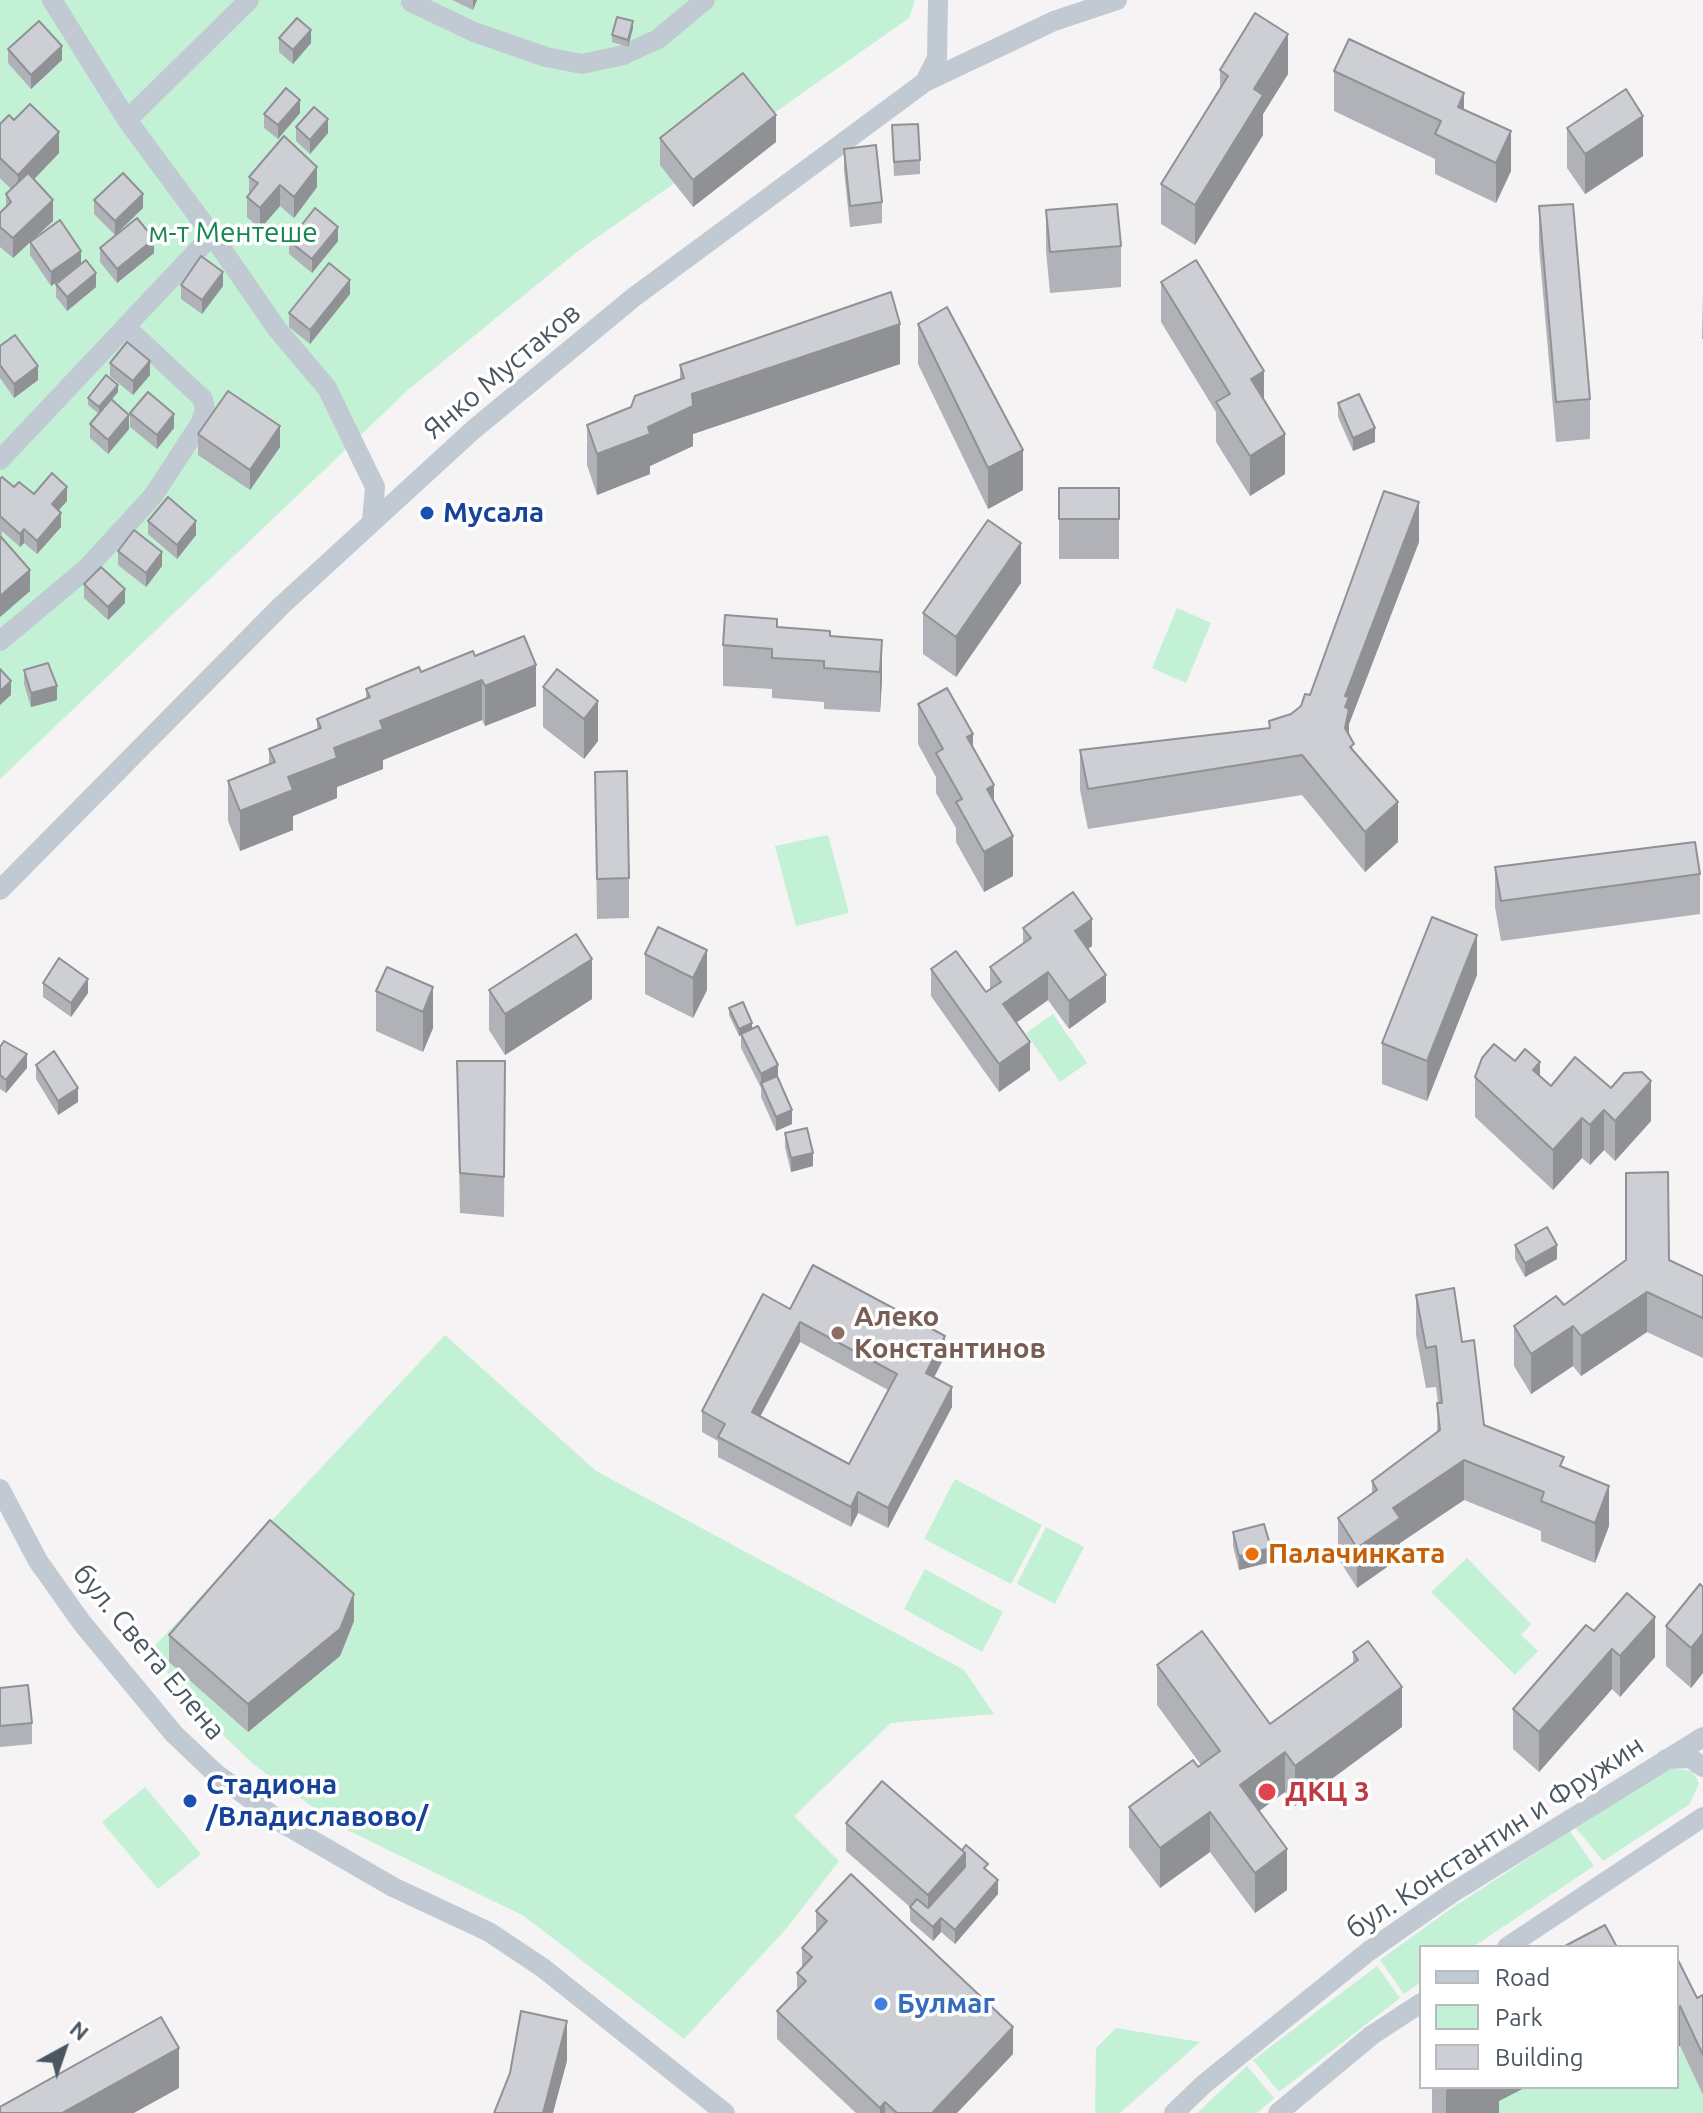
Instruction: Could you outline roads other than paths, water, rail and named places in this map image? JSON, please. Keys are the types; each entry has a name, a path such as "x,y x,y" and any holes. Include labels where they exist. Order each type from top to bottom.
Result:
{"street":[{"path":"52,0 127,120 277,329 327,388 375,487 372,521"},
{"path":"127,120 249,0"},
{"path":"411,2 474,32 546,57 582,64 623,55 658,39 705,0"},
{"path":"925,82 937,58 938,0"},
{"name":"Янко Мустаков","path":"0,890 281,606 473,430 634,297 925,82 1054,21 1117,0"},
{"path":"0,460 212,235"},
{"path":"0,641 86,569 153,496 200,424 205,410 203,399 127,328"},
{"name":"бул. Света Елена","path":"0,1489 38,1561 82,1623 174,1734 214,1772 284,1824 393,1887 489,1932 543,1968 725,2113"},
{"name":"бул. Константин и Фружин","path":"1174,2113 1204,2084 1369,1951 1463,1885 1703,1737"},
{"path":"1665,1759 1683,1757 1703,1767"},
{"path":"1510,1945 1703,1817"},
{"path":"1278,2113 1372,2035 1419,2004"}],"place":[{"name":"Мусала","path":"427,513"},
{"name":"Алеко Константинов","path":"838,1333"},
{"name":"Палачинката","path":"1252,1554"},
{"name":"ДКЦ 3","path":"1267,1792"},
{"name":"Стадиона /Владиславово/","path":"190,1801"},
{"name":"Булмаг","path":"881,2004"}],"park label":[{"name":"м-т Ментeше","path":"233,233"}]}
